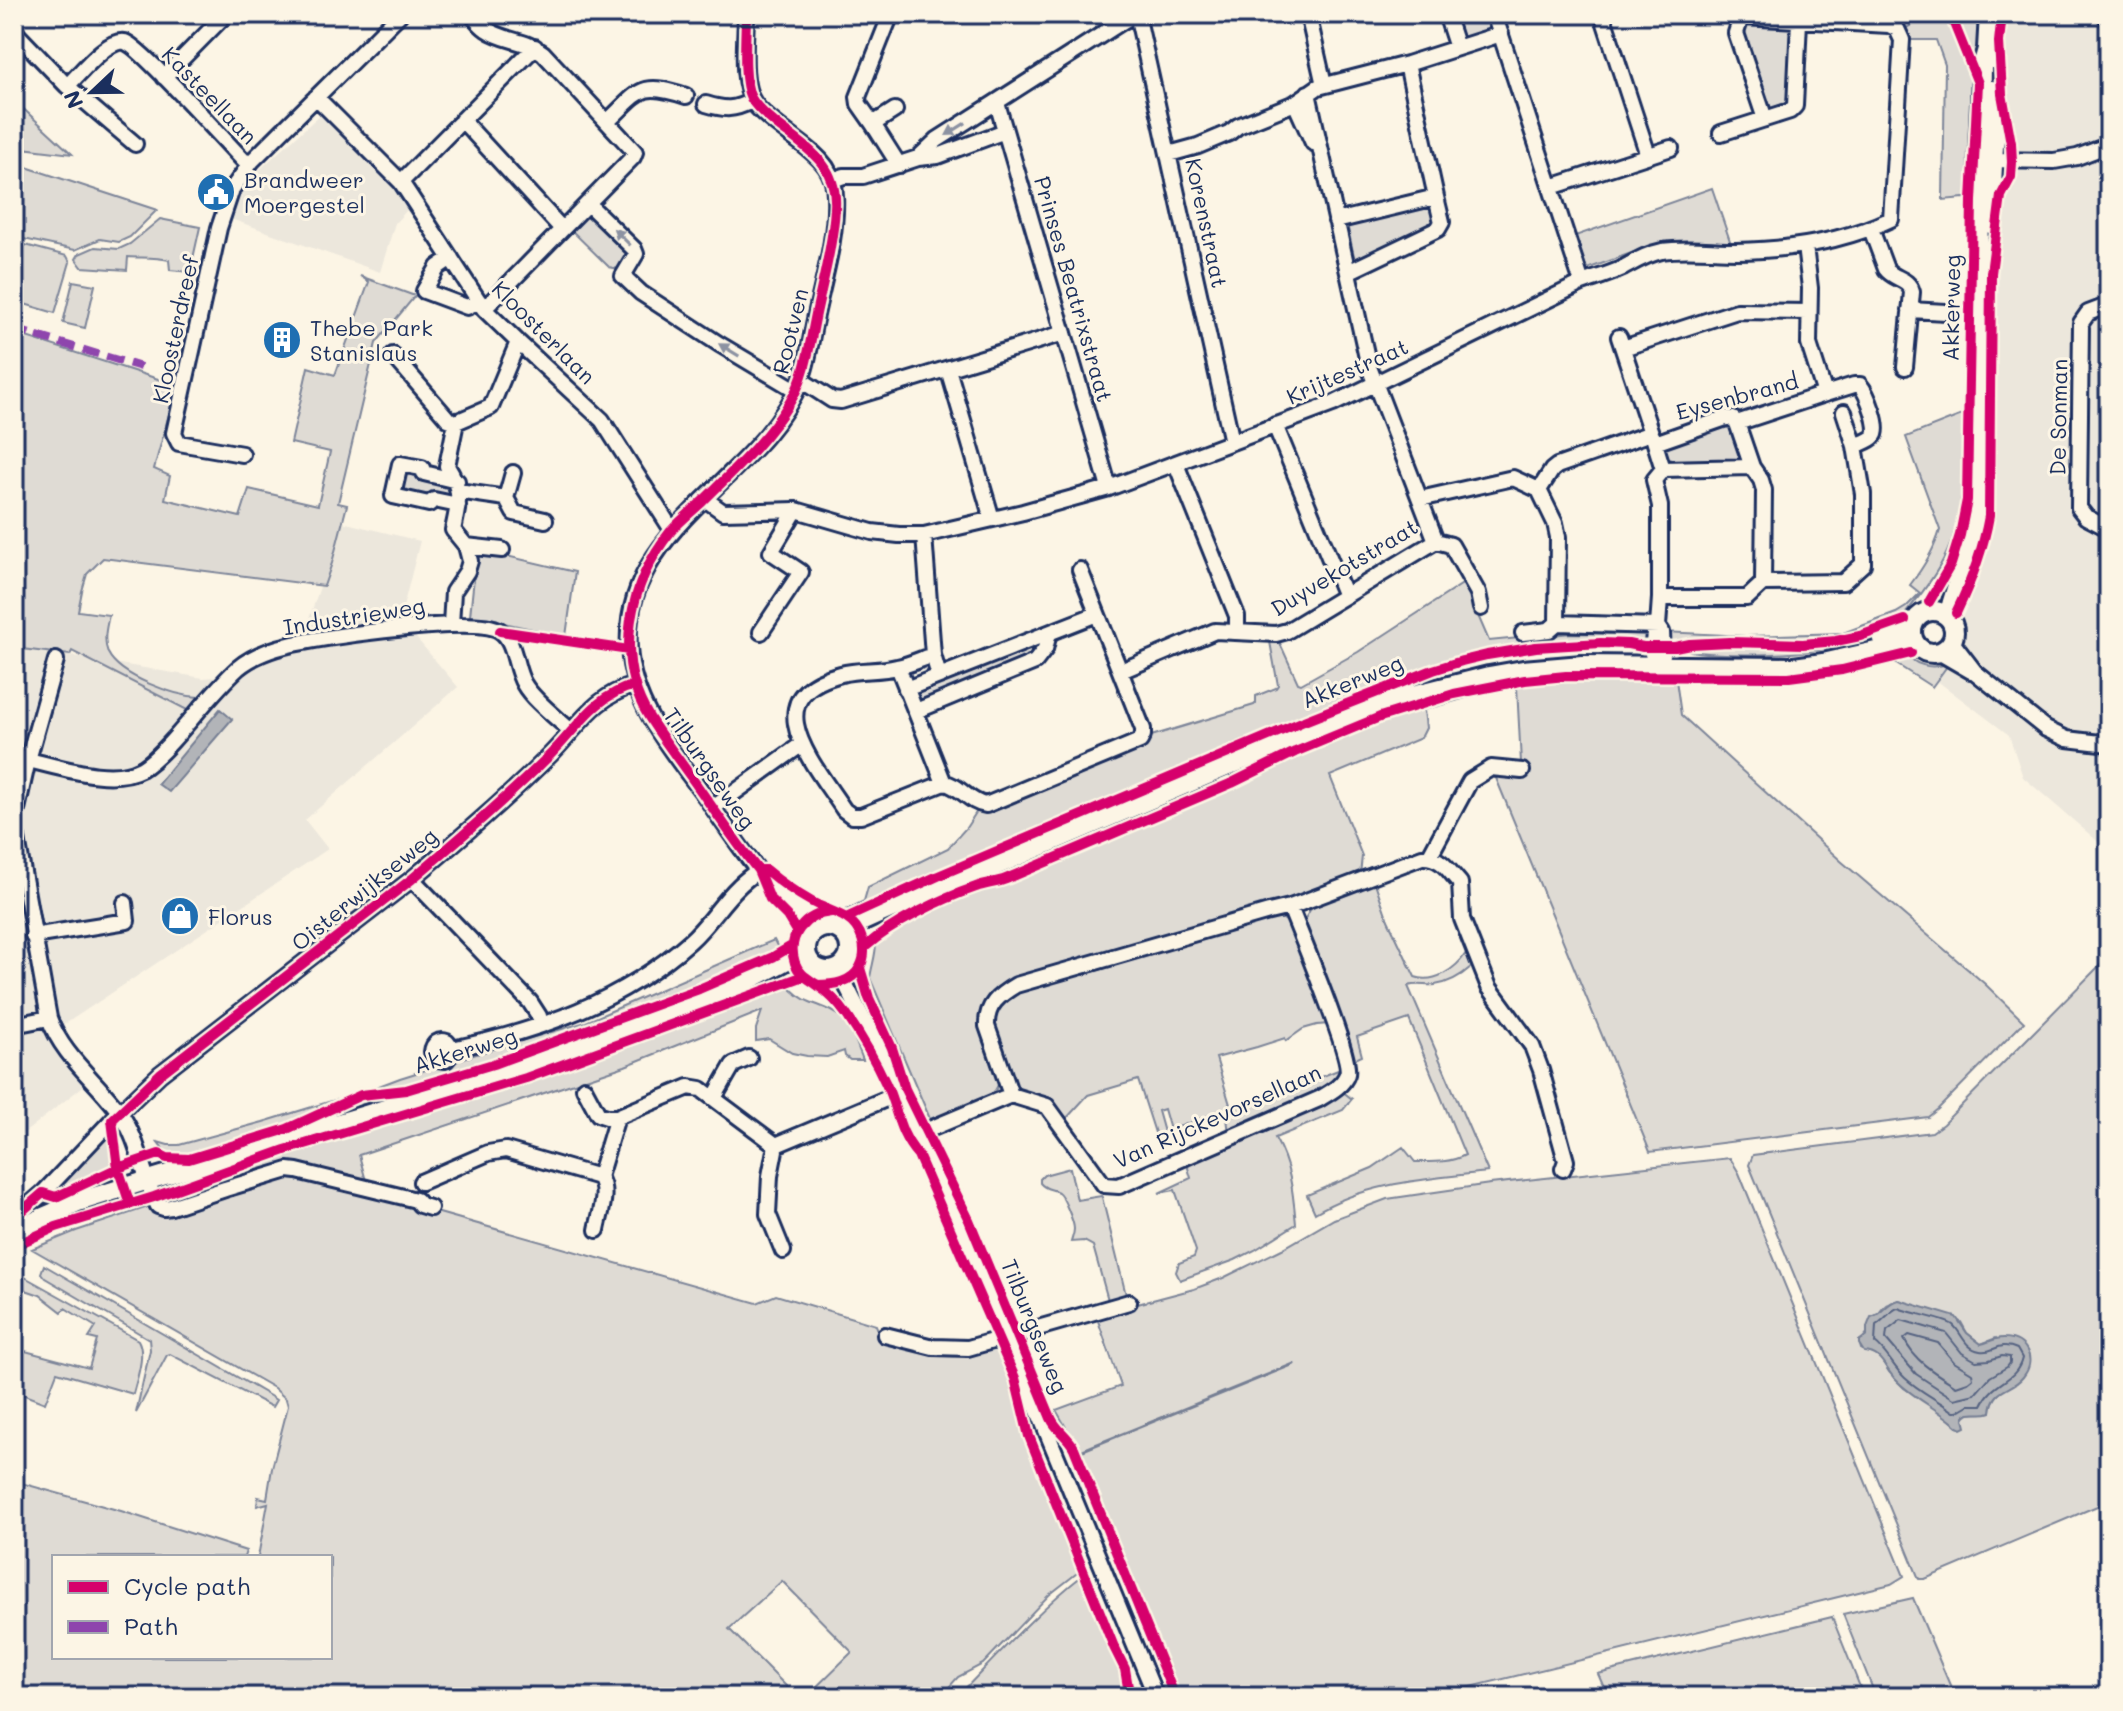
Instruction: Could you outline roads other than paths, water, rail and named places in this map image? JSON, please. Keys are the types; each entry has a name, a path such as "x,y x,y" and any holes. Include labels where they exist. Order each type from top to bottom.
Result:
{"main road":[{"name":"Akkerweg","path":"1941,614 1950,608 1959,581 1979,500 1982,274 1979,250 1987,161 1982,67 1987,49 1989,14"},
{"path":"1922,614 1941,614 1954,628 1946,647 1926,653 1913,637 1913,623 1922,614"},
{"name":"Akkerweg","path":"841,935 875,924 927,895 1254,755 1393,700 1523,670 1657,656 1792,656 1890,638 1913,637"},
{"path":"818,929 841,935 849,958 838,969 823,971 808,951 818,929"},
{"name":"Akkerweg","path":"151,1189 526,1065 697,1003 808,951"},
{"path":"14,1233 78,1202 151,1189"}],"street":[{"path":"164,77 226,14"},
{"path":"451,258 438,267 424,291 467,307 482,305 588,204 635,152 543,53 535,47 486,29 471,14"},
{"path":"746,14 747,83 752,101 817,157 833,180 844,176 863,176 918,158 938,156 1005,131"},
{"path":"891,14 858,97 859,104 899,165"},
{"path":"918,158 937,140 1136,14"},
{"name":"Korenstraat","path":"1136,14 1232,442"},
{"path":"1308,14 1324,85"},
{"path":"1446,14 1457,48"},
{"path":"1494,14 1582,283"},
{"path":"1602,14 1648,155"},
{"path":"2105,14 2109,23"},
{"path":"1721,133 1765,119 1790,111 1795,106 1799,21 1738,16 1736,33 1765,119"},
{"path":"248,165 390,17"},
{"name":"Krijtestraat","path":"705,499 723,512 796,510 872,532 924,535 1109,488 1333,404 1582,283 1646,256 1662,251 1738,251 1805,246 1871,229 1891,219 1902,40 1897,29 1889,25 1799,21"},
{"path":"14,31 67,86 135,144"},
{"path":"1169,154 1229,133 1238,126 1295,103 1324,85 1407,64 1501,34"},
{"name":"Kasteellaan","path":"67,86 104,49 124,42 164,77 248,165"},
{"path":"401,182 535,47"},
{"path":"1348,272 1438,229 1442,222 1407,64"},
{"path":"608,121 640,90 654,88 686,96"},
{"path":"1308,93 1325,171"},
{"name":"Kloosterlaan","path":"316,97 401,182 482,305 602,420 672,530"},
{"path":"706,104 733,109 752,101"},
{"name":"Prinses Beatrixstraat","path":"997,103 1109,488"},
{"path":"1295,103 1325,171"},
{"path":"873,124 895,110"},
{"path":"462,120 562,229"},
{"path":"1987,161 2054,161 2077,157 2109,145"},
{"path":"1551,187 1671,148"},
{"name":"Kloosterdreef","path":"242,454 179,443 174,433 219,228 232,189 248,165"},
{"name":"Duyvekotstraat","path":"1121,671 1215,631 1276,634 1287,631 1436,541 1369,367 1325,171"},
{"name":"Rootven","path":"635,685 629,650 632,612 639,585 652,559 672,530 746,458 790,402 798,385 829,252 835,207 833,180"},
{"path":"1336,221 1436,197"},
{"path":"588,204 634,249 635,259 623,276 641,293 719,344 832,400 841,401 1064,333"},
{"path":"1871,229 1886,269 1890,275 1906,281 1912,292 1905,367"},
{"name":"Eysenbrand","path":"1657,656 1654,633 1658,626 1660,598 1660,506 1654,480 1663,469 1653,438 1726,418 1737,423 1825,394 1809,344 1810,288 1805,246"},
{"name":"De Sonman","path":"2109,305 2088,313 2081,323 2079,508 2086,517 2109,529"},
{"path":"1910,310 1946,312"},
{"path":"1539,490 1557,466 1653,438 1621,343 1737,311 1809,312"},
{"path":"393,355 448,419 456,422 491,407 518,342"},
{"path":"948,369 992,519"},
{"path":"1825,394 1854,385 1860,385 1865,390 1877,428 1876,434 1855,446"},
{"path":"1660,598 1747,598 1763,583 1843,582 1863,564 1863,494 1855,446 1844,412"},
{"path":"451,624 453,592 470,561 466,546 453,530 458,492 447,466 456,422"},
{"path":"1737,423 1752,467 1764,490 1763,583"},
{"path":"1275,425 1345,596"},
{"path":"1176,464 1237,616 1237,632"},
{"path":"1663,469 1752,467"},
{"path":"513,473 506,498 514,513 545,520"},
{"path":"1420,499 1513,478 1539,490 1555,523 1558,537 1557,623"},
{"path":"458,492 506,498"},
{"path":"761,632 801,572 771,552 796,510"},
{"path":"924,535 933,655 939,676"},
{"path":"1436,541 1451,545 1478,593 1481,608"},
{"path":"466,546 502,550"},
{"path":"933,655 898,667 843,673 808,689 797,700 794,715 802,744 844,810 852,816 861,816 944,783 986,805 1140,741 1143,729 1080,570"},
{"path":"906,689 1097,614"},
{"path":"1523,633 1549,630 1557,623 1658,626"},
{"name":"Industrieweg","path":"21,759 116,776 140,770 158,757 239,667 261,655 292,644 451,624 495,628 505,634 526,688 571,731"},
{"path":"916,711 1035,662 1045,649 1049,633"},
{"path":"1946,647 2046,729 2067,739 2109,744"},
{"path":"56,660 21,759 16,814 15,834 33,936 54,1032 120,1113 136,1145 158,1206 171,1207 288,1170 416,1200 430,1208"},
{"path":"898,667 944,783"},
{"name":"Oisterwijkseweg","path":"14,1218 43,1193 160,1074 412,879 552,753 595,704 619,689 635,685"},
{"name":"Tilburgseweg","path":"635,685 648,716 713,808 771,886 802,916 807,926 808,951"},
{"path":"713,808 802,744"},
{"path":"1429,857 1470,781 1491,768 1522,771"},
{"path":"918,1134 1011,1095 987,1026 987,1016 991,1004 1016,985 1290,907 1429,857 1437,858 1460,883 1462,919 1489,987 1532,1046 1554,1112 1566,1161 1563,1169"},
{"path":"452,1049 543,1026 587,1009 676,953 709,924 737,887 762,874"},
{"name":"Tilburgseweg","path":"762,874 808,906 819,920 841,935"},
{"path":"412,879 530,1002 539,1016"},
{"path":"33,936 127,921 125,903"},
{"name":"Van Rijckevorsellaan","path":"1011,1095 1047,1106 1104,1185 1119,1186 1331,1092 1348,1073 1348,1062 1290,907"},
{"name":"Tilburgseweg","path":"838,969 900,1093 1009,1336 1156,1697"},
{"path":"14,1025 49,1018"},
{"path":"714,1098 733,1065 749,1058"},
{"path":"584,1088 598,1114 607,1117 617,1117 689,1087 701,1089 776,1145"},
{"path":"776,1145 900,1093"},
{"path":"599,1177 617,1117"},
{"path":"776,1145 768,1214 783,1251"},
{"path":"421,1182 488,1153 506,1150 602,1179 605,1190 597,1230"},
{"path":"885,1335 933,1347 968,1348 1129,1302"}],"water":[{"path":"220,709 232,719 169,792 158,784"},
{"path":"1899,1300 1956,1317 1967,1333 1981,1344 2002,1338 2019,1342 2029,1357 2023,1377 1998,1394 1991,1412 1966,1415 1966,1427 1958,1427 1903,1387 1879,1358 1864,1352 1859,1344 1867,1336 1871,1317"}],"waterway":[{"path":"1083,1450 1294,1364"}],"place":[{"name":"Brandweer Moergestel","path":"216,192"},
{"name":"Thebe Park Stanislaus","path":"282,340"},
{"name":"Florus","path":"180,916"}]}
